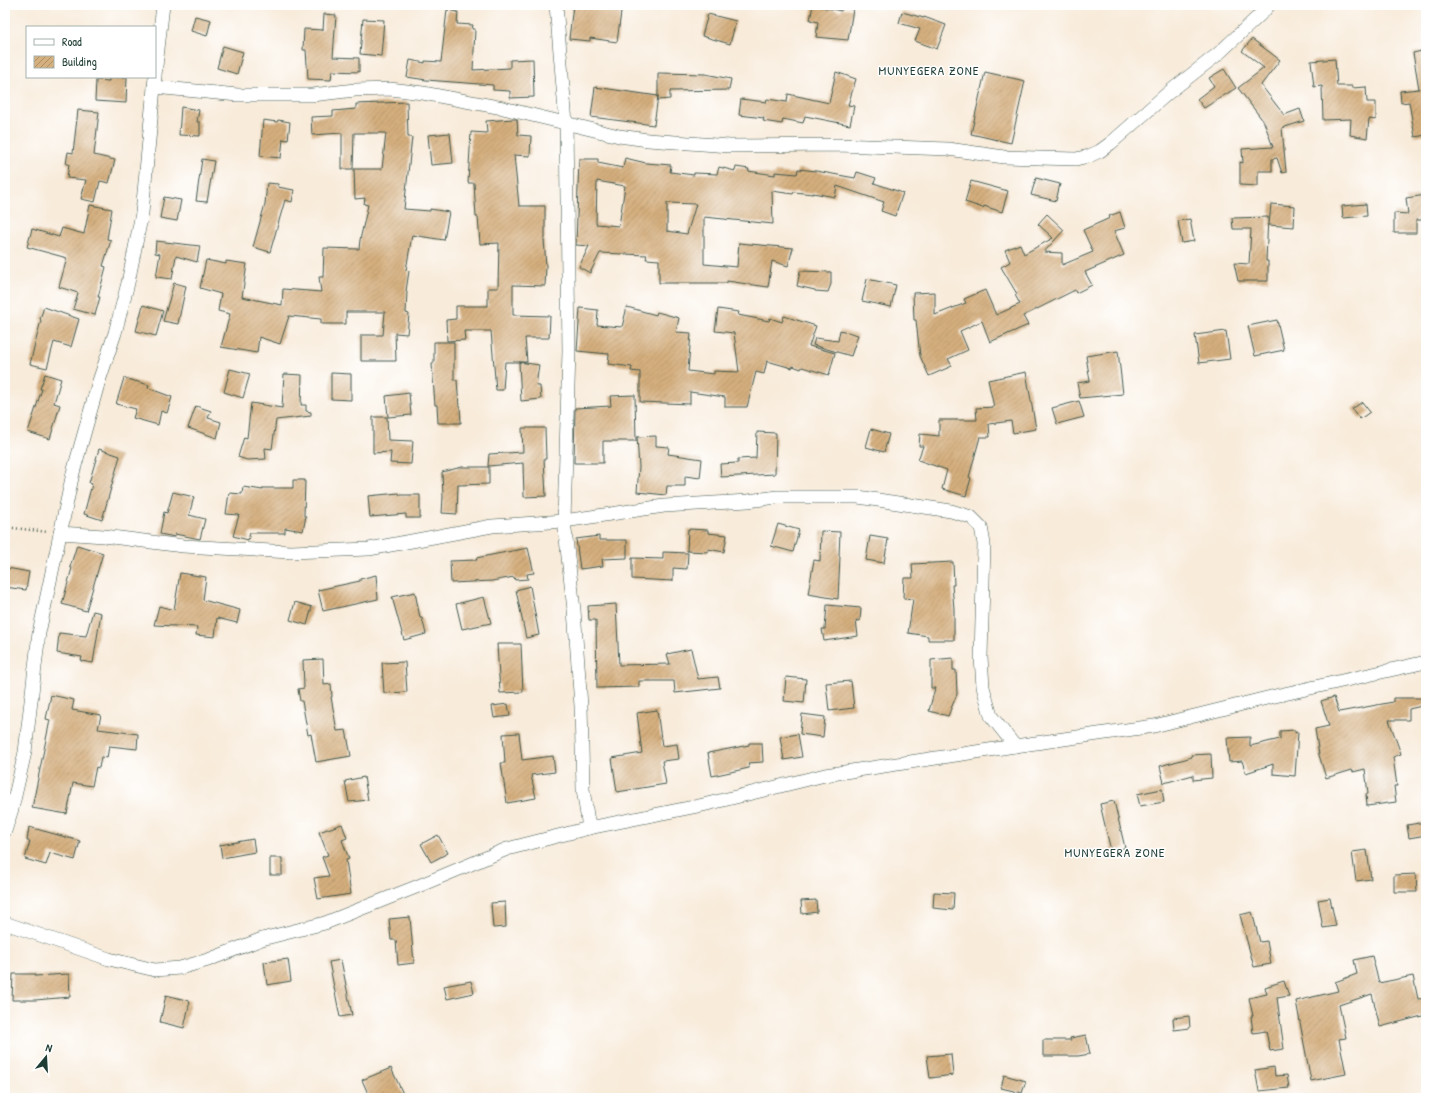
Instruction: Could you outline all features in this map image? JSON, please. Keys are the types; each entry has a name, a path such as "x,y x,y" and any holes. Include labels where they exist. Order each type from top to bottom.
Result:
{"street":[{"path":"156,71 163,5"},
{"path":"556,5 566,123 569,351 564,521 574,610 581,698 583,788 589,828"},
{"path":"5,831 12,809 25,752 40,633 73,473 98,384 115,333 128,283 142,213 155,80 238,95 312,95 355,90 390,89 422,93 503,108 620,136 648,140 730,146 838,145 948,149 1004,156 1076,159 1089,156 1111,143 1168,93 1218,54 1269,5"},
{"path":"60,533 104,536 183,546 291,552 369,549 492,526 564,521 664,506 785,497 858,497 951,511 971,517 981,527 984,544 981,657 982,687 991,716 1015,746"},
{"path":"5,923 109,959 155,970 180,968 208,960 262,939 325,923 507,849 589,828 703,805 825,775 1154,726 1275,696 1426,662"}],"path":[{"path":"5,526 60,533"}],"building":[{"path":"573,5 622,5 617,42 590,38 590,41 569,39"},
{"path":"813,5 841,11 842,8 853,9 848,40 816,37 818,22 810,20"},
{"path":"447,10 458,12 457,24 473,25 472,29 475,29 473,70 510,68 510,60 533,59 534,97 510,98 510,91 493,90 493,85 426,80 407,77 410,60 425,63 425,61 441,62"},
{"path":"902,12 924,17 946,25 937,49 915,41 920,29 899,23"},
{"path":"324,14 336,15 333,57 359,58 359,72 332,71 331,80 308,79 306,50 303,50 304,29 323,30"},
{"path":"708,14 736,21 730,44 702,36"},
{"path":"195,16 211,20 207,36 191,31"},
{"path":"363,19 384,20 381,56 360,54"},
{"path":"1252,39 1280,60 1261,85 1284,115 1300,109 1304,121 1282,128 1286,172 1282,173 1277,158 1272,159 1272,171 1258,171 1258,186 1240,185 1240,162 1243,163 1242,149 1273,147 1264,122 1238,88 1264,68 1242,51"},
{"path":"223,46 243,52 237,74 217,68"},
{"path":"1426,50 1426,135 1415,137 1409,102 1401,103 1400,91 1419,89 1413,53"},
{"path":"1335,59 1337,86 1352,86 1352,88 1366,87 1367,102 1376,102 1376,120 1369,119 1367,138 1350,135 1351,119 1323,120 1322,86 1314,87 1311,61"},
{"path":"1224,69 1236,88 1204,108 1197,99 1214,86 1209,78"},
{"path":"836,72 856,79 848,105 854,106 850,125 805,116 803,123 783,119 782,124 763,121 764,118 739,115 741,99 766,102 767,99 787,102 788,94 829,103"},
{"path":"985,72 1025,81 1011,143 971,134"},
{"path":"658,73 705,74 731,79 729,90 670,91 670,99 658,100"},
{"path":"109,78 127,78 126,103 95,101 96,80 109,81"},
{"path":"595,87 658,96 654,125 591,117"},
{"path":"407,102 408,137 412,137 404,209 430,211 430,209 449,212 444,240 412,235 406,270 409,271 406,291 406,313 409,314 407,334 395,333 396,361 361,361 361,335 383,335 385,312 346,312 346,324 321,324 321,319 289,316 280,344 259,337 257,353 221,347 230,314 218,311 221,294 200,288 206,260 226,264 226,261 247,264 242,297 282,305 283,289 321,292 319,277 323,277 324,248 359,249 368,205 364,204 365,198 355,199 354,169 382,169 386,133 354,133 353,169 342,169 342,133 312,135 311,117 333,116 333,111 356,109 356,104"},
{"path":"181,107 199,110 197,122 200,122 200,136 179,135"},
{"path":"78,110 99,112 94,155 115,160 109,183 100,181 95,202 81,199 86,180 67,178 69,164 66,164 68,152 73,153"},
{"path":"517,119 518,135 531,136 530,156 514,155 519,206 545,206 544,239 546,266 545,286 513,285 513,315 550,316 549,338 525,338 527,362 505,362 503,390 496,390 491,331 464,331 465,340 447,341 446,320 456,319 456,306 488,306 488,288 498,288 499,243 480,244 478,217 476,217 474,183 468,183 471,132 487,133 486,121"},
{"path":"263,120 290,122 288,140 283,139 281,158 260,156"},
{"path":"450,133 453,163 431,165 428,135"},
{"path":"625,158 646,163 671,165 670,172 694,175 694,173 717,174 719,167 735,171 736,167 749,169 748,171 775,175 775,172 797,174 798,169 855,178 857,172 876,178 874,183 903,193 895,216 881,211 884,202 837,186 835,197 813,193 794,192 793,194 772,191 773,224 704,217 704,264 737,267 739,243 793,248 788,266 772,261 768,287 727,281 727,283 659,283 659,260 646,259 647,255 600,253 590,273 579,267 589,246 576,245 579,159 598,159 598,163 623,168","holes":["597,181 625,186 619,226 596,224","667,203 696,204 687,234 667,231"]},
{"path":"202,159 214,161 207,202 196,201"},
{"path":"1036,178 1060,184 1056,201 1031,195"},
{"path":"971,181 1008,191 1002,212 965,202"},
{"path":"267,183 278,184 278,187 294,190 292,202 285,200 270,252 253,247 265,204"},
{"path":"1426,195 1426,220 1416,220 1416,233 1394,233 1394,213 1408,214 1406,198"},
{"path":"164,197 181,200 177,221 160,218"},
{"path":"1271,204 1295,206 1294,227 1269,225"},
{"path":"1366,204 1367,216 1343,218 1342,206"},
{"path":"90,205 112,209 107,239 111,240 103,266 106,267 95,315 73,309 78,293 59,287 67,258 27,247 32,229 59,237 62,228 84,234"},
{"path":"1120,212 1125,228 1114,231 1124,255 1085,272 1092,285 1076,293 1075,290 1023,316 1028,325 990,342 982,321 960,331 968,350 948,359 952,366 929,376 920,356 916,320 914,320 913,293 935,292 935,315 966,303 964,299 985,290 996,315 1020,304 1015,295 1017,294 1001,267 1010,262 1005,250 1020,244 1024,254 1053,238 1038,224 1047,214 1064,230 1044,252 1062,253 1062,265 1093,252 1083,230 1110,218 1109,216"},
{"path":"1268,217 1266,261 1268,261 1268,281 1238,281 1234,263 1249,264 1251,229 1233,229 1232,218"},
{"path":"1190,219 1194,241 1182,243 1178,221"},
{"path":"156,241 200,246 197,262 176,256 172,279 156,277 160,254 155,253"},
{"path":"800,271 831,272 831,284 828,292 815,291 797,286"},
{"path":"867,279 896,285 891,307 862,301"},
{"path":"174,283 186,286 178,324 163,321"},
{"path":"143,305 163,311 156,336 136,331"},
{"path":"44,307 79,319 71,347 54,342 47,368 30,364"},
{"path":"627,307 656,315 657,312 679,318 676,332 691,333 688,371 714,374 714,371 739,372 734,333 715,331 718,309 739,312 738,315 769,321 770,318 782,322 784,316 816,326 809,346 835,353 829,375 802,367 801,369 793,366 792,368 767,361 764,374 756,372 747,407 725,407 725,397 690,392 690,404 640,402 640,372 631,371 632,367 608,364 609,354 577,351 580,308 598,310 597,325 622,327"},
{"path":"1277,320 1284,350 1255,356 1248,326"},
{"path":"840,330 858,335 851,356 813,345 815,338 838,341"},
{"path":"1226,331 1230,359 1199,363 1195,335"},
{"path":"434,342 454,342 454,380 457,380 461,423 438,423 432,364 434,363"},
{"path":"1118,351 1123,394 1080,398 1077,383 1090,381 1086,356"},
{"path":"519,362 539,365 536,386 540,386 541,399 521,401"},
{"path":"230,369 250,374 243,398 224,392"},
{"path":"1026,372 1036,429 1013,433 1011,421 989,424 990,437 980,437 969,477 971,478 966,496 942,489 947,470 918,460 923,446 919,446 920,434 939,436 939,420 977,420 976,408 994,407 988,380"},
{"path":"331,373 351,374 351,400 331,399"},
{"path":"45,374 61,379 54,403 60,405 50,439 28,432 42,389 40,389"},
{"path":"284,374 302,375 301,405 306,405 306,411 311,412 311,416 276,420 272,449 265,448 266,459 247,460 238,457 244,437 247,438 251,403 282,408"},
{"path":"124,378 149,385 148,388 172,397 167,413 161,411 158,425 133,418 136,409 116,404"},
{"path":"409,393 411,415 388,417 386,396"},
{"path":"635,395 636,441 603,441 603,463 574,463 575,408 611,406 610,396"},
{"path":"1079,401 1084,417 1057,424 1052,408"},
{"path":"1362,402 1370,412 1360,419 1352,409"},
{"path":"196,406 211,411 208,418 221,422 217,438 188,428"},
{"path":"373,417 387,417 388,440 413,441 411,464 390,463 391,452 373,453"},
{"path":"522,428 545,428 546,459 544,459 546,496 524,497 523,463 488,466 489,454 523,452"},
{"path":"871,429 889,434 884,452 866,447"},
{"path":"757,432 776,433 775,474 721,477 720,464 738,463 738,459 756,458"},
{"path":"656,436 656,446 669,447 668,454 702,459 700,478 685,476 685,486 667,486 666,495 637,492 639,467 637,437"},
{"path":"99,449 120,456 102,520 84,514 92,484 89,483"},
{"path":"462,467 489,467 489,484 458,485 457,514 442,513 442,472"},
{"path":"293,480 305,480 304,516 306,516 303,531 285,528 285,533 250,533 248,540 233,536 239,515 226,514 229,493 242,494 243,487 263,490 263,488 293,488"},
{"path":"173,492 194,497 189,515 205,519 200,539 175,534 175,537 160,534 164,512 167,513"},
{"path":"399,493 400,495 420,495 420,518 406,518 406,514 370,517 368,496"},
{"path":"778,524 799,530 793,552 771,546"},
{"path":"688,529 708,530 708,533 727,535 724,552 708,549 708,552 687,551"},
{"path":"821,531 840,532 838,599 808,594 814,560 820,561"},
{"path":"599,536 599,540 627,540 627,558 602,559 603,566 580,569 576,539"},
{"path":"870,536 888,539 884,563 866,560"},
{"path":"77,545 103,553 86,611 62,604 72,568 70,567"},
{"path":"528,548 534,573 527,574 528,579 515,580 514,577 492,581 451,583 450,561 477,560 476,558"},
{"path":"663,552 688,553 687,569 673,568 673,581 632,579 632,558 663,559"},
{"path":"953,562 954,585 952,585 954,640 928,640 928,636 908,633 913,599 903,598 904,578 913,578 912,564"},
{"path":"7,568 29,572 26,590 5,587"},
{"path":"180,573 206,577 203,600 240,610 237,623 217,618 215,637 196,635 197,627 154,625 159,606 174,610"},
{"path":"376,575 378,599 323,611 318,590 360,581 360,579"},
{"path":"530,586 539,635 526,638 516,590"},
{"path":"415,592 420,618 422,618 426,634 404,640 392,597"},
{"path":"484,597 491,623 462,629 456,604"},
{"path":"295,602 312,607 307,625 290,620"},
{"path":"616,604 619,665 670,664 667,654 691,649 698,679 718,677 720,688 675,693 674,681 639,681 639,687 597,688 596,620 589,620 588,606"},
{"path":"827,605 861,608 860,621 856,620 858,636 824,641 822,629 825,629"},
{"path":"93,611 101,613 93,663 81,661 82,657 57,653 59,633 86,636"},
{"path":"497,644 521,644 523,692 500,693"},
{"path":"953,658 953,670 956,670 957,694 948,716 929,711 935,688 931,688 931,660"},
{"path":"323,659 324,685 331,684 331,697 337,731 346,730 351,756 316,762 311,734 308,735 302,701 300,701 298,689 304,688 303,660"},
{"path":"405,662 407,692 384,693 382,663"},
{"path":"786,677 806,679 804,703 784,701"},
{"path":"851,681 854,708 829,711 826,683"},
{"path":"51,695 74,700 72,710 101,715 98,729 138,734 137,749 109,746 107,758 101,757 99,768 96,767 92,786 73,783 67,814 32,808 50,720 46,719"},
{"path":"1334,697 1339,712 1393,702 1393,698 1426,698 1426,705 1409,709 1409,720 1389,720 1401,754 1393,757 1397,786 1394,786 1396,802 1367,806 1366,794 1368,794 1365,769 1353,772 1352,770 1326,778 1319,755 1315,729 1329,726 1321,701"},
{"path":"508,704 510,716 494,718 492,706"},
{"path":"657,710 662,746 677,744 679,759 662,761 666,784 617,792 612,758 642,753 637,713"},
{"path":"802,714 825,717 823,737 800,734"},
{"path":"1295,730 1295,733 1298,732 1295,776 1273,774 1273,764 1246,773 1242,761 1229,762 1227,738 1250,737 1250,746 1280,739 1280,731"},
{"path":"519,733 522,760 553,756 555,772 531,775 536,798 507,803 501,763 505,763 503,734"},
{"path":"798,734 802,757 784,760 780,737"},
{"path":"749,743 762,743 763,762 748,763 749,768 712,776 708,753 749,745"},
{"path":"1211,754 1212,778 1193,780 1193,775 1164,783 1160,766 1192,757 1191,755"},
{"path":"364,777 368,800 349,802 345,781"},
{"path":"1162,789 1164,802 1140,806 1137,794"},
{"path":"1114,801 1125,848 1111,851 1100,804"},
{"path":"1426,822 1426,835 1409,838 1407,825"},
{"path":"342,824 347,838 342,840 349,859 346,860 351,894 318,899 314,878 329,876 322,857 328,855 319,832"},
{"path":"29,827 80,841 75,860 50,853 46,865 25,859 30,841 27,841"},
{"path":"438,835 448,853 431,862 421,844"},
{"path":"253,839 255,852 222,858 220,845"},
{"path":"1367,850 1371,879 1356,881 1352,852"},
{"path":"270,858 282,858 282,875 270,875"},
{"path":"1416,874 1417,892 1394,892 1394,875"},
{"path":"934,892 954,893 953,910 933,908"},
{"path":"1330,898 1336,926 1323,928 1318,900"},
{"path":"816,900 817,912 802,914 801,901"},
{"path":"505,902 506,927 493,928 491,903"},
{"path":"1252,912 1260,942 1267,941 1271,964 1254,967 1240,915"},
{"path":"410,917 414,963 398,965 396,940 391,940 389,919"},
{"path":"1372,956 1379,983 1413,976 1418,999 1426,998 1426,1015 1380,1027 1372,994 1339,1005 1346,1038 1339,1039 1346,1074 1311,1081 1296,1001 1338,991 1335,982 1357,974 1354,960"},
{"path":"288,959 291,981 267,985 264,962"},
{"path":"341,960 352,1015 340,1017 329,962"},
{"path":"13,974 35,974 35,976 69,974 70,997 12,1000"},
{"path":"471,981 474,993 447,999 444,986"},
{"path":"1284,981 1289,996 1277,998 1284,1049 1270,1051 1266,1031 1253,1033 1251,1016 1253,1016 1249,998 1267,994 1265,987"},
{"path":"166,995 190,1001 184,1028 160,1022"},
{"path":"1189,1016 1190,1028 1174,1030 1173,1018"},
{"path":"1086,1035 1090,1054 1078,1056 1043,1056 1043,1040 1071,1040 1070,1038"},
{"path":"951,1054 953,1075 930,1078 927,1056"},
{"path":"1274,1067 1275,1076 1287,1075 1289,1088 1259,1091 1255,1070"},
{"path":"391,1068 405,1098 370,1098 362,1080"},
{"path":"1004,1075 1026,1081 1022,1093 1001,1088"}],"district":[{"name":"MUNYEGERA ZONE","path":"929,70"},
{"name":"MUNYEGERA ZONE","path":"1115,852"}]}
